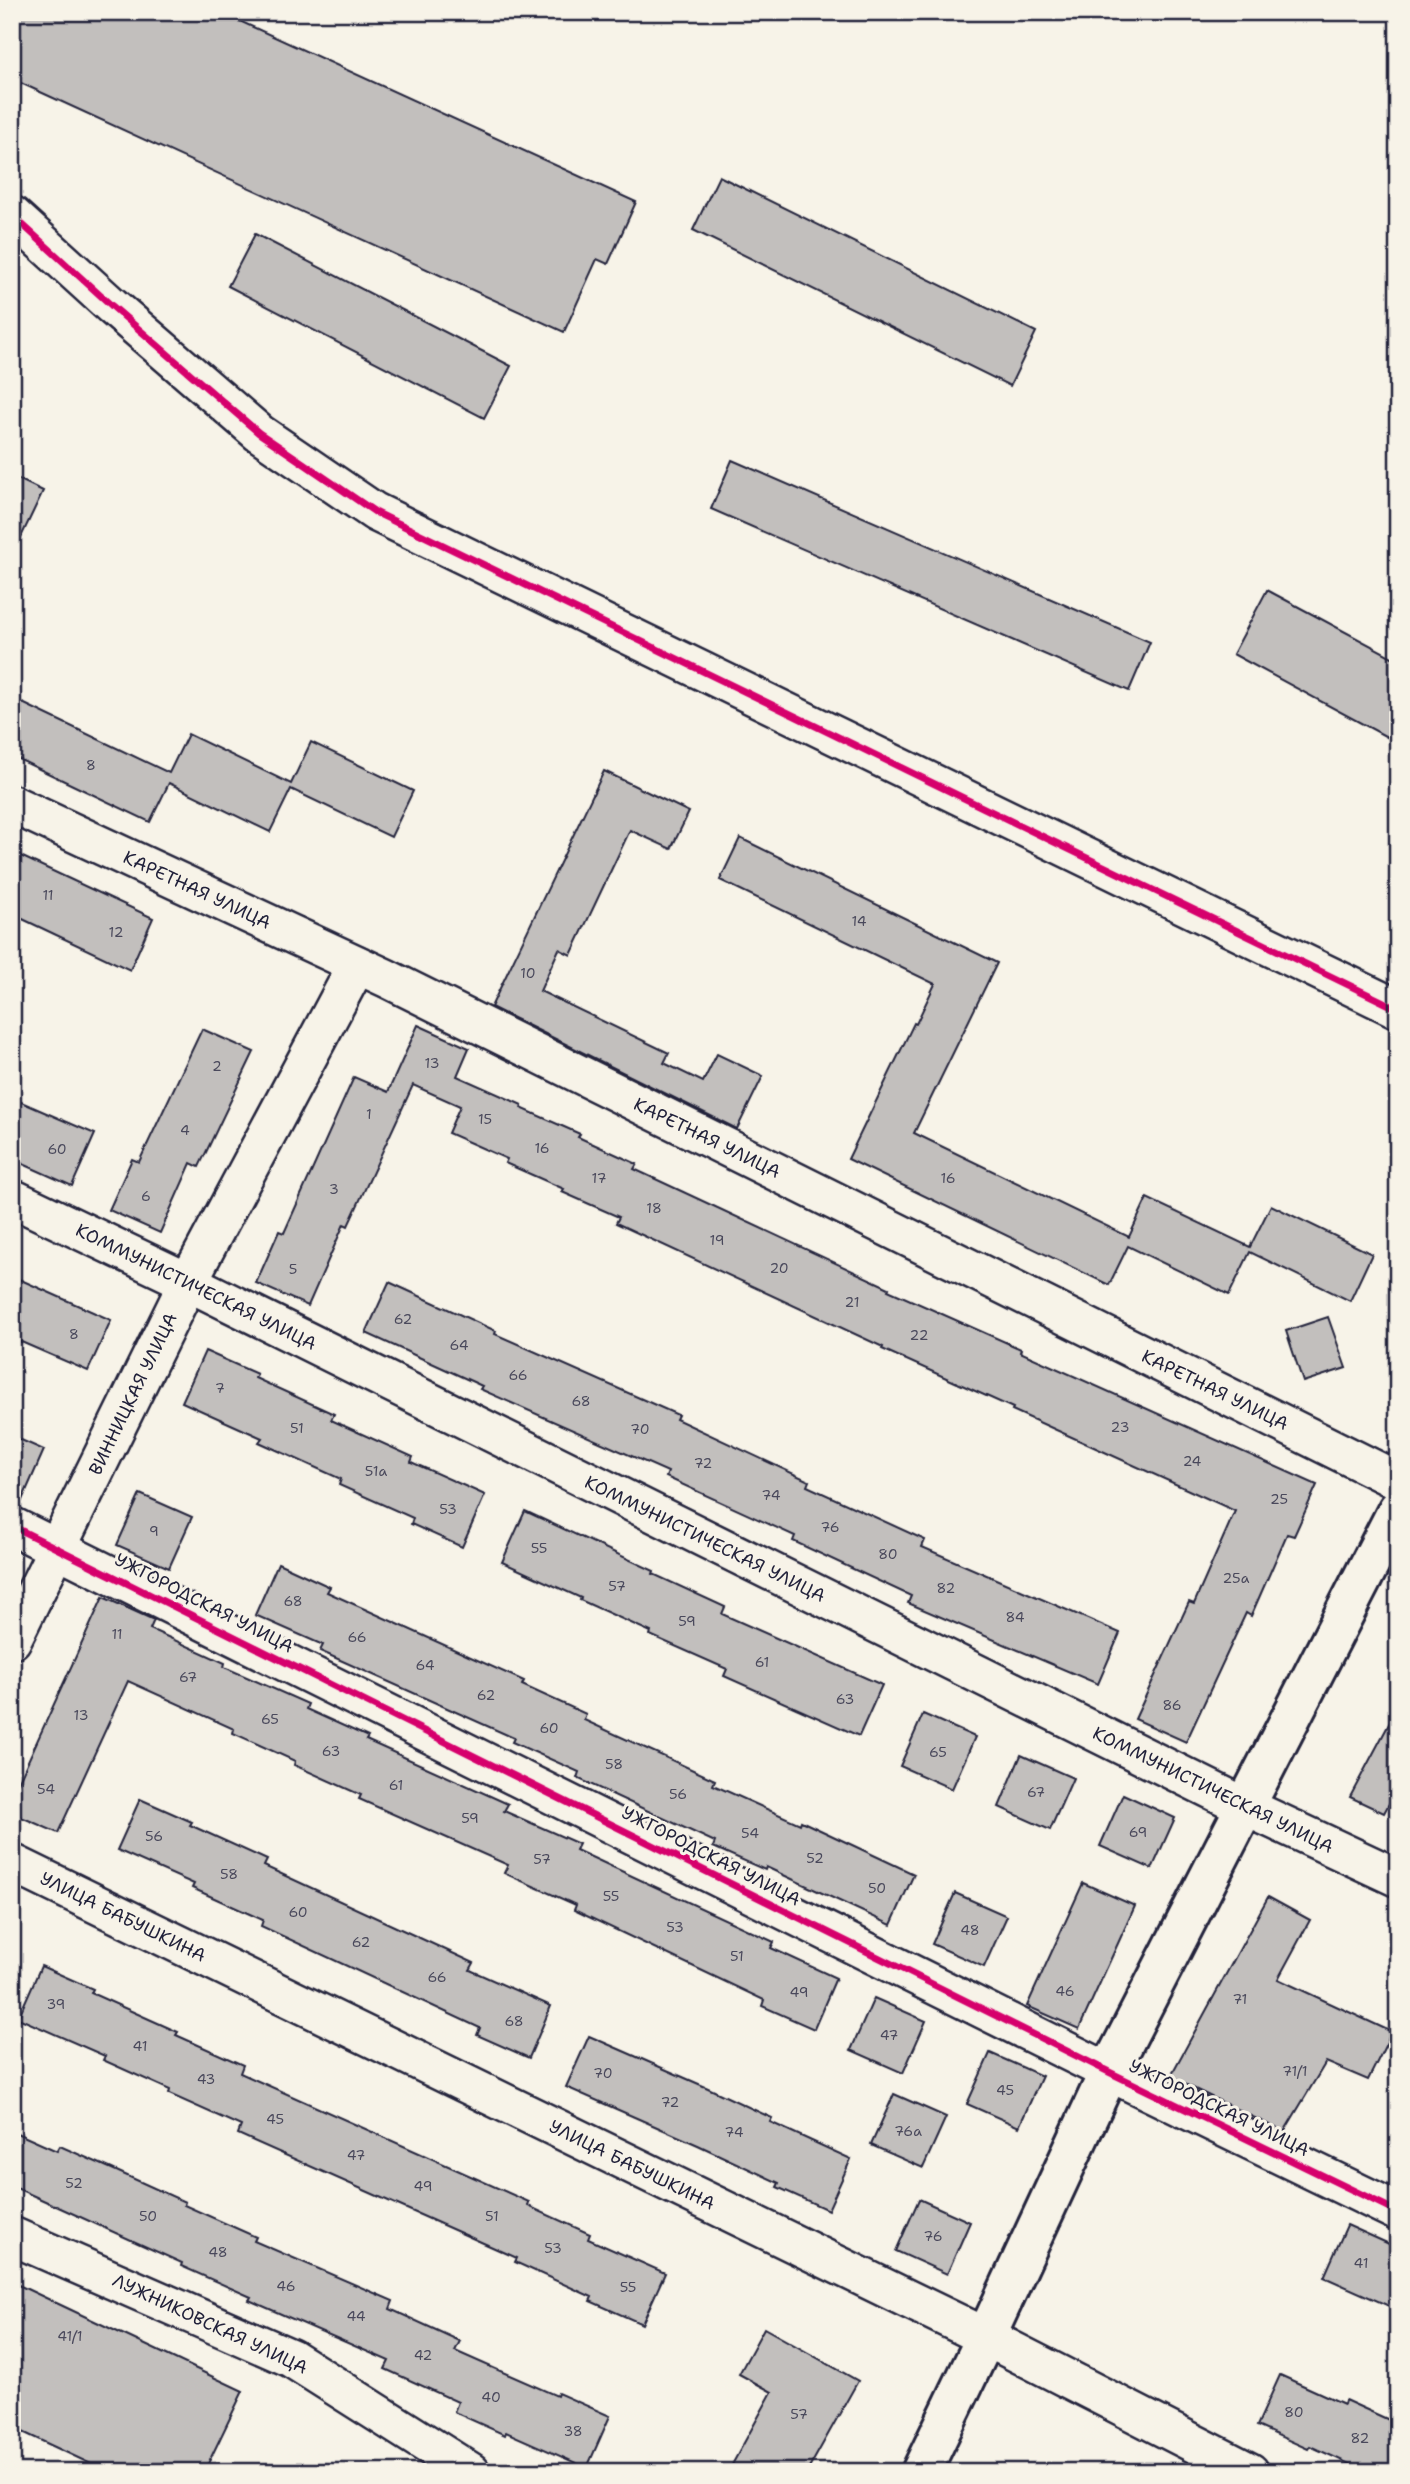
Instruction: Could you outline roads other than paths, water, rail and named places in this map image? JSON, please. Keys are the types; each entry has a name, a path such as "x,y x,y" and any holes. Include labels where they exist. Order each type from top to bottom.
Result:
{"main road":[{"path":"921,2472 1108,2072 1398,1509"}],"street":[{"path":"12,215 259,433 375,512 1398,1009"},
{"name":"КАРЕТНАЯ УЛИЦА","path":"12,804 357,965 1398,1481"},
{"name":"ВИННИЦКАЯ УЛИЦА","path":"12,1640 188,1282 357,965"},
{"name":"КОММУНИСТИЧЕСКАЯ УЛИЦА","path":"12,1198 188,1282 1246,1807 1398,1878"},
{"name":"УЖГОРОДСКАЯ УЛИЦА","path":"12,1526 1108,2072 1398,2211"},
{"name":"УЛИЦА БАБУШКИНА","path":"12,1863 986,2337 1250,2472"},
{"name":"ЛУЖНИКОВСКАЯ УЛИЦА","path":"12,2236 291,2358 471,2472"}]}
